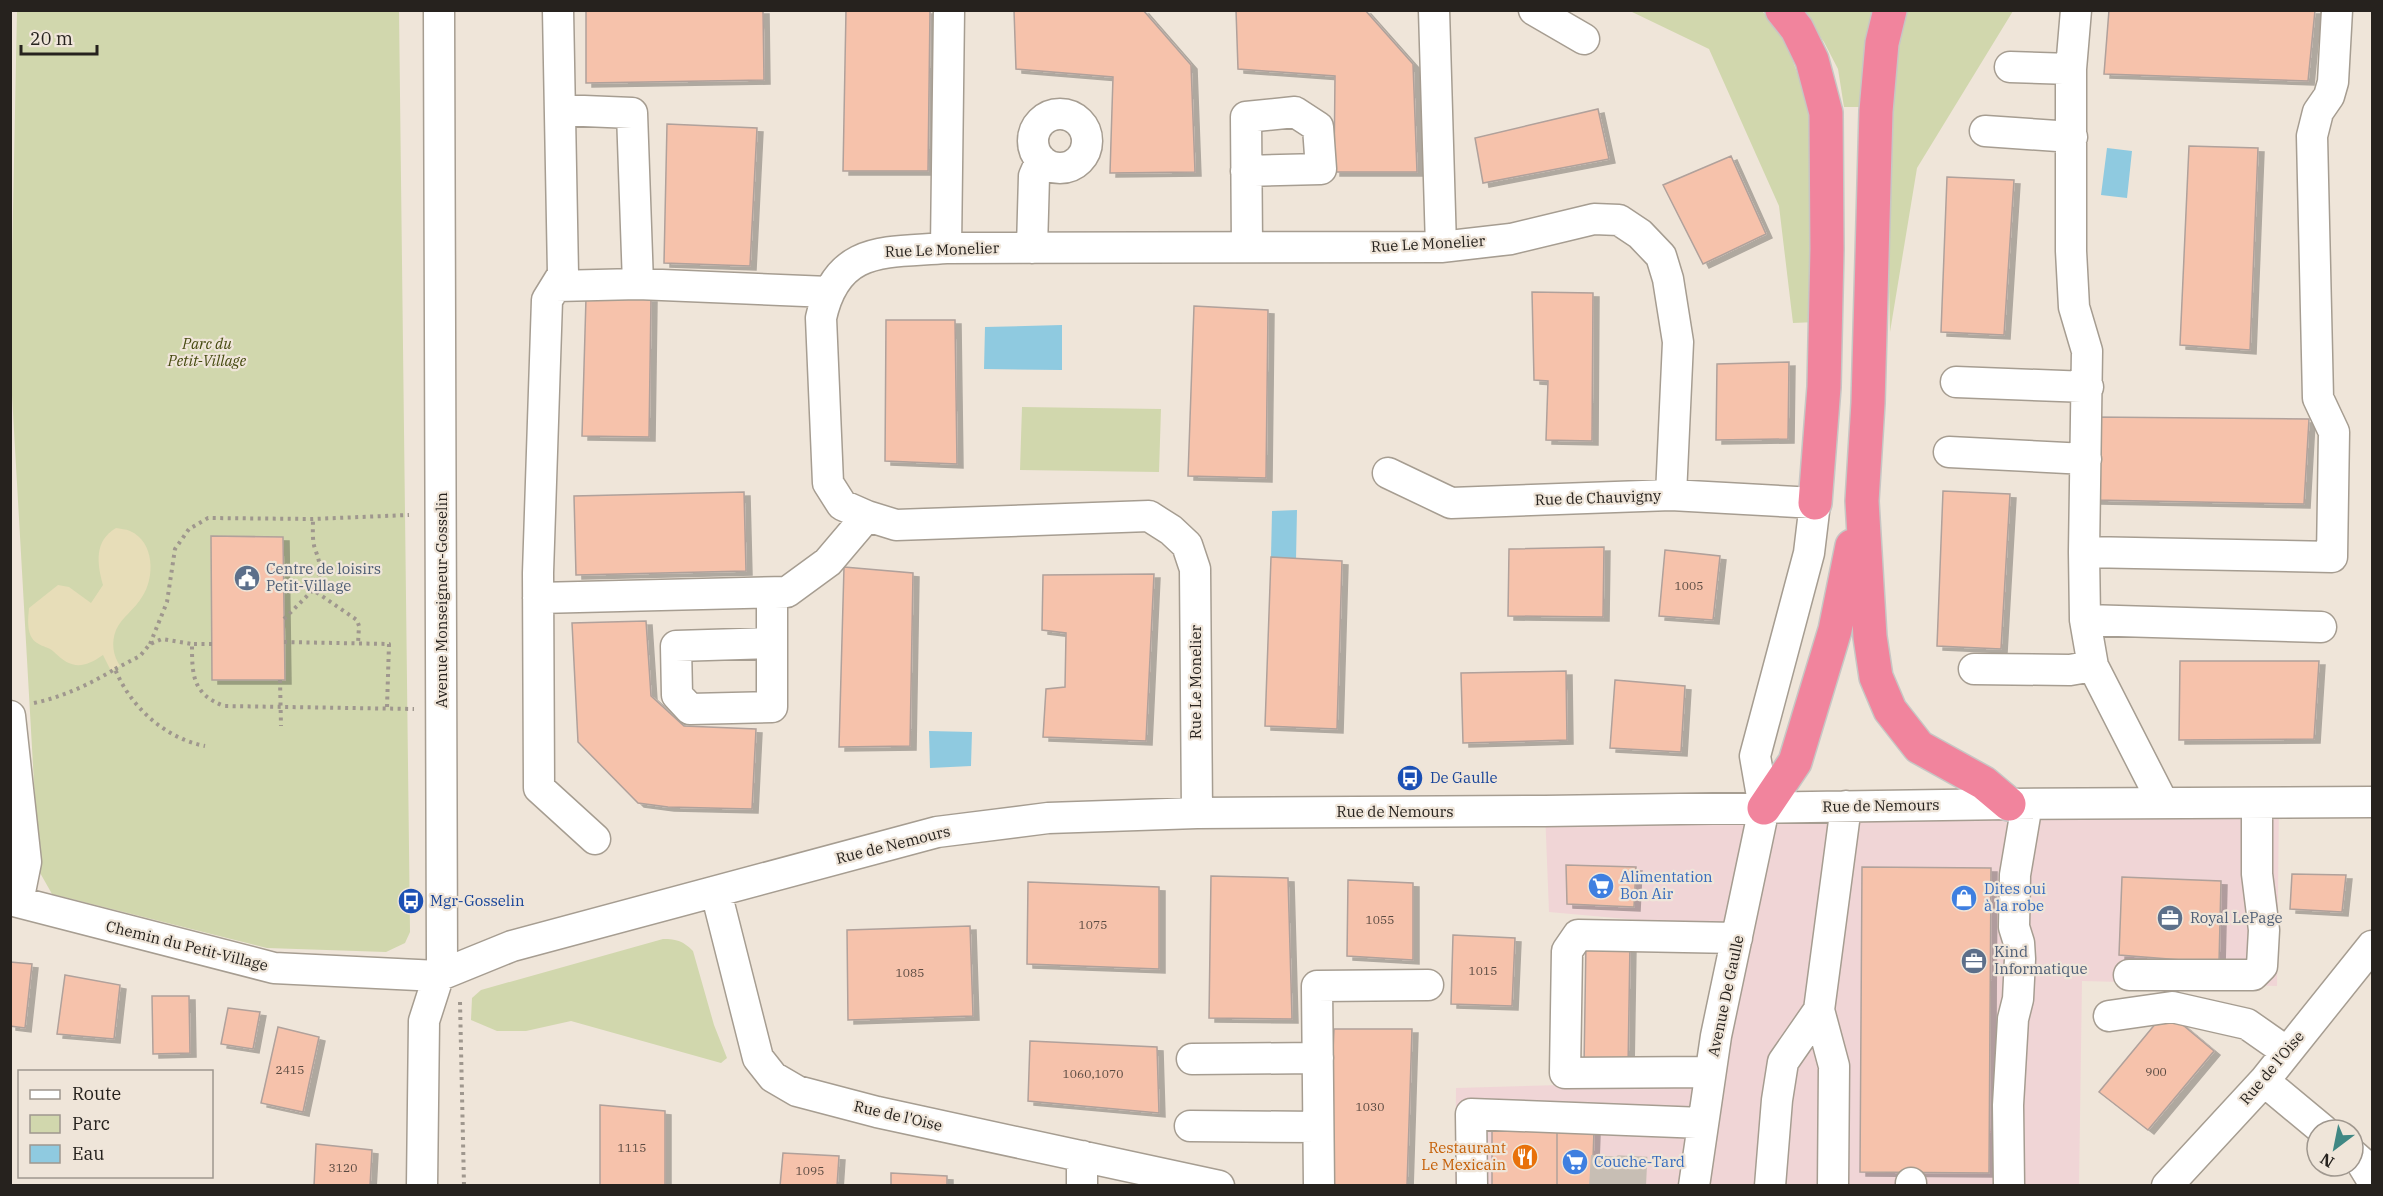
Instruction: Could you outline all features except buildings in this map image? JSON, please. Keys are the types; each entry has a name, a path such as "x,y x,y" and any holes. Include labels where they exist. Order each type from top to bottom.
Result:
{"highway":[{"path":"1782,10 1797,29 1812,60 1826,113 1827,249 1824,387 1815,503"},
{"path":"1890,10 1882,43 1876,111 1868,403 1862,501 1870,637 1876,677 1890,710 1919,747 2018,804"},
{"path":"1764,808 1795,762 1835,630 1862,501"}],"street":[{"name":"Avenue Monseigneur-Gosselin","path":"422,1185 424,1021 445,974 442,965 440,10"},
{"path":"558,10 563,274 547,300 538,598 539,788 595,839"},
{"path":"946,248 949,10"},
{"path":"1434,10 1441,247"},
{"path":"1534,10 1584,39"},
{"path":"2076,10 2071,69 2071,252 2074,307 2087,351 2085,620 2093,666 2163,803"},
{"path":"2084,552 2332,557 2334,432 2318,398 2312,136 2318,112 2329,96 2333,82 2337,10"},
{"path":"2010,68 2071,69"},
{"path":"560,110 632,113 638,284"},
{"path":"1985,131 2072,137"},
{"path":"1032,248 1034,176 1041,160"},
{"path":"1246,171 1247,247"},
{"name":"Rue Le Monelier","path":"1197,813 1195,569 1187,545 1171,530 1149,516 896,525 842,505 828,483 821,318 834,282 848,266 873,253 946,248 1441,247 1511,239 1594,219 1618,220 1640,234 1661,256 1668,279 1678,342 1671,495"},
{"path":"556,286 638,284 829,292"},
{"path":"1956,382 2088,387"},
{"path":"1949,452 2086,459"},
{"name":"Rue de Chauvigny","path":"1388,473 1451,503 1671,495 1815,503"},
{"path":"1764,808 1755,756 1809,553 1815,503"},
{"path":"538,598 787,592 828,562 867,516"},
{"path":"772,594 772,643"},
{"path":"2085,620 2321,627"},
{"path":"1974,669 2070,670 2093,666"},
{"path":"14,901 26,862 17,711"},
{"name":"Rue de Nemours","path":"445,974 512,946 937,832 1048,818 1197,813 2373,802"},
{"path":"2129,975 2253,975 2262,966 2264,930 2257,874 2257,803"},
{"path":"2009,1185 2008,1105 2013,1019 2018,999 2020,959 2019,943 2014,927 2018,804"},
{"path":"1833,1185 1834,1066 1820,1010 1846,806"},
{"name":"Avenue De Gaulle","path":"1695,1185 1710,1072 1764,808"},
{"name":"Rue de l'Oise","path":"716,892 758,1058 773,1077 797,1091 877,1112 1219,1185"},
{"name":"Chemin du Petit-Village","path":"14,901 274,968 445,974"},
{"path":"1710,1072 1565,1072 1567,951 1578,935 1737,938"},
{"name":"Rue de l'Oise","path":"2167,1185 2264,1081 2373,946"},
{"path":"1319,1185 1317,986 1428,985"},
{"path":"2109,1016 2172,1007 2247,1024 2287,1052"},
{"path":"1770,1185 1777,1100 1783,1062 1820,1010"},
{"path":"1192,1059 1318,1058"},
{"path":"2264,1081 2309,1118"},
{"path":"1472,1185 1471,1114 1620,1131 1703,1124"},
{"path":"1190,1126 1318,1127"},
{"path":"1082,1156 1082,1185"}],"path":[{"path":"17,711 77,689 140,656 150,644 167,602 175,549 189,529 208,518 314,519 409,515"},
{"path":"284,619 318,583 321,569 313,538 314,519"},
{"path":"313,590 357,620 358,644"},
{"path":"150,644 162,639 192,644 212,644"},
{"path":"284,642 389,644 387,707"},
{"path":"192,644 194,681 201,692 212,701 224,706 387,707 442,710"},
{"path":"115,669 128,694 141,711 177,736 205,746"},
{"path":"280,680 281,726"},
{"path":"445,974 461,1006 464,1185"}],"shaded area":[{"path":"2279,802 2277,986 2082,981 2079,1185 1455,1186 1456,1088 1708,1081 1739,929 1549,912 1545,811"}],"green space":[{"name":"Parc du Petit-Village","path":"17,11 399,11 410,932 405,943 386,952 267,948 52,894 39,871 10,360"},
{"path":"1630,11 1762,11 1783,34 1802,86 1814,131 1816,322 1793,323 1779,206 1709,49"},
{"path":"1800,11 1874,11 1863,107 1844,107 1838,69 1824,42"},
{"path":"1900,11 2013,11 1917,168 1890,332 1887,181"},
{"path":"1022,407 1161,409 1159,472 1020,470"},
{"path":"663,939 680,941 693,951 714,1025 727,1058 721,1063 571,1021 526,1031 497,1031 471,1020 472,998 481,990"}],"sand":[{"path":"116,528 130,531 144,543 151,571 146,589 139,601 116,630 113,649 120,666 111,671 103,655 83,665 66,662 50,649 33,640 28,617 29,608 58,585 69,587 91,603 103,585 99,569 101,546 109,533"}],"water":[{"path":"2107,148 2132,151 2127,198 2101,195"},
{"path":"1062,325 1062,370 984,369 985,327"},
{"path":"1297,510 1296,559 1271,557 1272,511"},
{"path":"929,731 972,732 971,766 930,768"}],"tunnel":[{"path":"1604,1186 1607,1141"},
{"path":"1631,1186 1633,1143"}],"place":[{"name":"Centre de loisirs Petit-Village","path":"247,578"},
{"name":"De Gaulle","path":"1410,778"},
{"name":"Alimentation Bon Air","path":"1601,886"},
{"name":"Dites oui à la robe","path":"1964,898"},
{"name":"Mgr-Gosselin","path":"411,901"},
{"name":"Royal LePage","path":"2170,918"},
{"name":"Kind Informatique","path":"1974,961"},
{"name":"Restaurant Le Mexicain","path":"1525,1157"},
{"name":"Couche-Tard","path":"1575,1162"}]}
